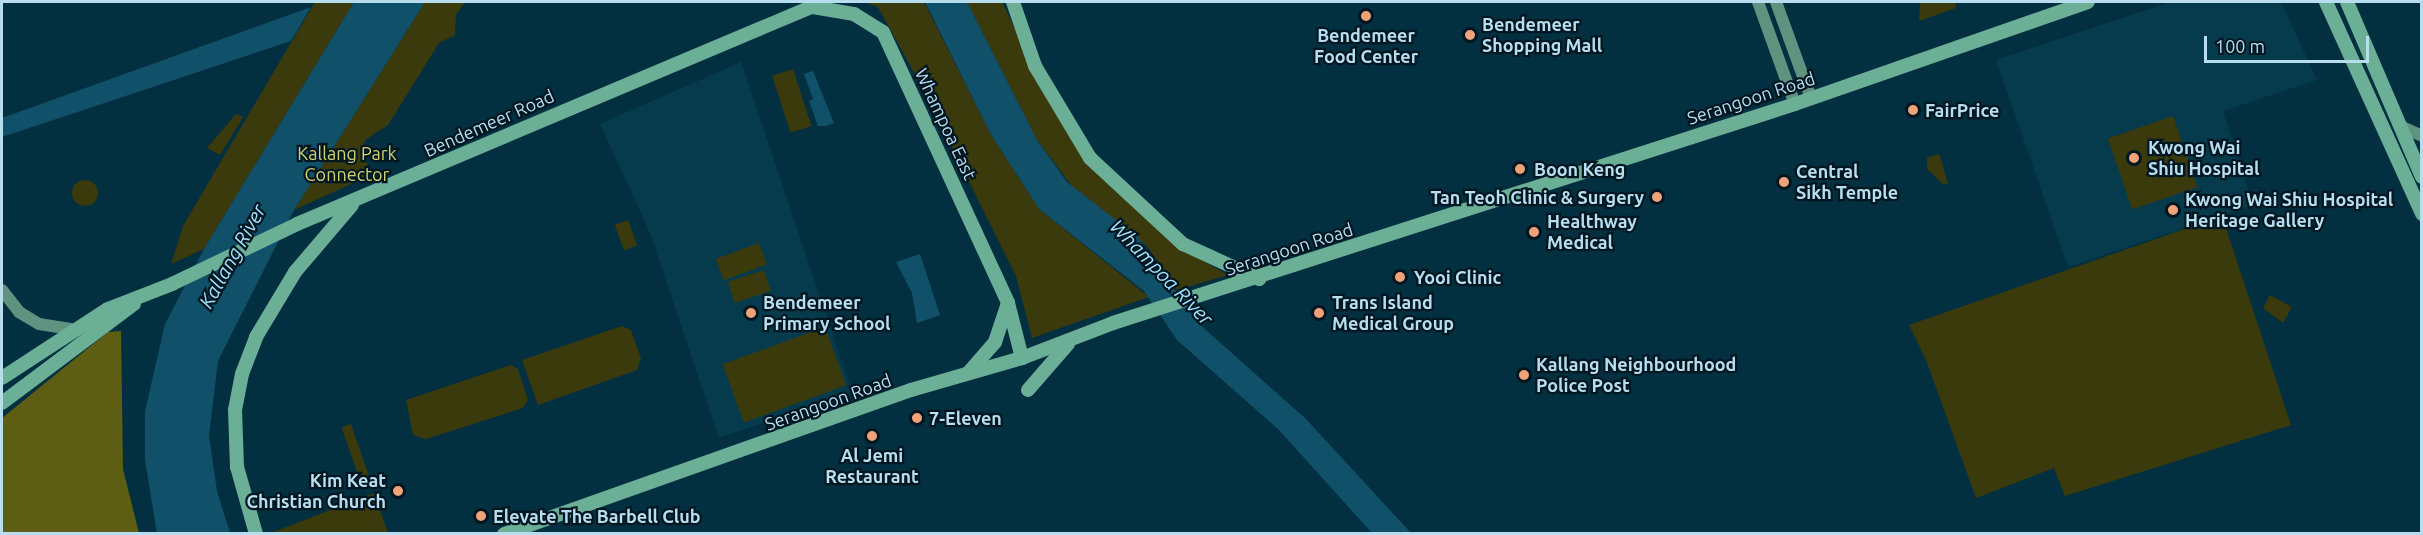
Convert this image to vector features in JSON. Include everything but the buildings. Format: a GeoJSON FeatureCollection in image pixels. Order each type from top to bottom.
{"type":"FeatureCollection","features":[{"type":"Feature","properties":{"kind":"main road"},"geometry":{"type":"LineString","coordinates":[[1013,2],[1035,66],[1090,158],[1183,244],[1259,279]]}},
{"type":"Feature","properties":{"kind":"main road"},"geometry":{"type":"LineString","coordinates":[[1758,2],[1795,104]]}},
{"type":"Feature","properties":{"kind":"main road"},"geometry":{"type":"LineString","coordinates":[[1776,2],[1811,98]]}},
{"type":"Feature","properties":{"kind":"main road","name":"Serangoon Road"},"geometry":{"type":"LineString","coordinates":[[504,534],[968,373],[1022,358],[1147,314],[1795,104],[2088,2]]}},
{"type":"Feature","properties":{"kind":"main road"},"geometry":{"type":"LineString","coordinates":[[2326,2],[2421,214]]}},
{"type":"Feature","properties":{"kind":"main road"},"geometry":{"type":"LineString","coordinates":[[2347,2],[2421,177]]}},
{"type":"Feature","properties":{"kind":"main road","name":"Bendemeer Road"},"geometry":{"type":"LineString","coordinates":[[2,378],[71,329],[140,299],[297,224],[817,4]]}},
{"type":"Feature","properties":{"kind":"main road","name":"Whampoa East"},"geometry":{"type":"LineString","coordinates":[[817,4],[854,14],[883,32],[1008,303],[1022,358]]}},
{"type":"Feature","properties":{"kind":"main road"},"geometry":{"type":"LineString","coordinates":[[2400,126],[2421,136]]}},
{"type":"Feature","properties":{"kind":"main road"},"geometry":{"type":"LineString","coordinates":[[256,534],[236,461],[235,410],[248,354],[304,259],[358,200]]}},
{"type":"Feature","properties":{"kind":"main road"},"geometry":{"type":"LineString","coordinates":[[2,290],[19,312],[33,321],[71,329]]}},
{"type":"Feature","properties":{"kind":"main road","name":"Bendemeer Road"},"geometry":{"type":"LineString","coordinates":[[2,403],[140,299]]}},
{"type":"Feature","properties":{"kind":"main road"},"geometry":{"type":"LineString","coordinates":[[968,373],[994,342],[1008,303]]}},
{"type":"Feature","properties":{"kind":"main road"},"geometry":{"type":"LineString","coordinates":[[1028,390],[1071,340]]}},
{"type":"Feature","properties":{"kind":"shaded area","name":"Kwong Wai Shiu Hospital"},"geometry":{"type":"Polygon","coordinates":[[[2171,2],[2281,2],[2317,80],[2223,111],[2253,205],[2068,267],[1996,60],[2171,2]]]}},
{"type":"Feature","properties":{"kind":"shaded area","name":"Bendemeer Primary School"},"geometry":{"type":"Polygon","coordinates":[[[741,62],[852,392],[719,438],[650,233],[600,124],[741,62]]]}},
{"type":"Feature","properties":{"kind":"shaded area"},"geometry":{"type":"Polygon","coordinates":[[[121,331],[123,469],[139,533],[2,533],[2,418],[108,332],[121,331]]]}},
{"type":"Feature","properties":{"kind":"green space","name":"Kallang Park Connector"},"geometry":{"type":"Polygon","coordinates":[[[315,2],[354,2],[204,249],[171,264],[183,226],[315,2]]]}},
{"type":"Feature","properties":{"kind":"green space","name":"Kallang Park Connector"},"geometry":{"type":"Polygon","coordinates":[[[425,2],[465,2],[456,15],[455,35],[439,43],[388,125],[365,140],[363,152],[371,175],[294,210],[425,2]]]}},
{"type":"Feature","properties":{"kind":"green space"},"geometry":{"type":"Polygon","coordinates":[[[864,2],[924,2],[990,133],[1039,209],[1149,297],[1032,338],[1016,276],[922,87],[878,7],[864,2]]]}},
{"type":"Feature","properties":{"kind":"green space"},"geometry":{"type":"Polygon","coordinates":[[[967,2],[1002,2],[1053,109],[1189,253],[1228,275],[1177,290],[1147,246],[1074,189],[1037,140],[967,2]]]}},
{"type":"Feature","properties":{"kind":"green space"},"geometry":{"type":"Polygon","coordinates":[[[1920,2],[1961,2],[1955,4],[1956,8],[1919,21],[1920,2]]]}},
{"type":"Feature","properties":{"kind":"green space"},"geometry":{"type":"Polygon","coordinates":[[[793,69],[812,126],[791,133],[772,76],[793,69]]]}},
{"type":"Feature","properties":{"kind":"green space"},"geometry":{"type":"Polygon","coordinates":[[[236,114],[243,117],[220,155],[207,148],[236,114]]]}},
{"type":"Feature","properties":{"kind":"green space"},"geometry":{"type":"Polygon","coordinates":[[[2173,116],[2197,187],[2132,209],[2108,138],[2173,116]]]}},
{"type":"Feature","properties":{"kind":"green space"},"geometry":{"type":"Polygon","coordinates":[[[1938,154],[1948,183],[1944,185],[1927,169],[1927,158],[1938,154]]]}},
{"type":"Feature","properties":{"kind":"green space"},"geometry":{"type":"Polygon","coordinates":[[[85,180],[94,184],[98,193],[94,202],[85,206],[76,202],[72,193],[76,184],[85,180]]]}},
{"type":"Feature","properties":{"kind":"green space"},"geometry":{"type":"Polygon","coordinates":[[[2222,216],[2291,425],[2065,496],[2054,468],[1976,498],[1926,360],[1909,325],[2222,216]]]}},
{"type":"Feature","properties":{"kind":"green space"},"geometry":{"type":"Polygon","coordinates":[[[628,220],[637,245],[624,250],[615,225],[628,220]]]}},
{"type":"Feature","properties":{"kind":"green space"},"geometry":{"type":"Polygon","coordinates":[[[759,243],[767,265],[724,280],[716,259],[759,243]]]}},
{"type":"Feature","properties":{"kind":"green space"},"geometry":{"type":"Polygon","coordinates":[[[764,270],[771,291],[735,303],[728,282],[764,270]]]}},
{"type":"Feature","properties":{"kind":"green space"},"geometry":{"type":"Polygon","coordinates":[[[2270,295],[2292,307],[2283,323],[2263,308],[2270,295]]]}},
{"type":"Feature","properties":{"kind":"green space"},"geometry":{"type":"Polygon","coordinates":[[[622,326],[631,330],[641,359],[637,370],[538,405],[522,360],[622,326]]]}},
{"type":"Feature","properties":{"kind":"green space"},"geometry":{"type":"Polygon","coordinates":[[[825,327],[846,385],[744,423],[723,364],[825,327]]]}},
{"type":"Feature","properties":{"kind":"green space"},"geometry":{"type":"Polygon","coordinates":[[[511,365],[518,369],[528,400],[523,408],[426,439],[413,435],[406,400],[511,365]]]}},
{"type":"Feature","properties":{"kind":"green space"},"geometry":{"type":"Polygon","coordinates":[[[351,424],[370,480],[361,483],[342,427],[351,424]]]}},
{"type":"Feature","properties":{"kind":"green space"},"geometry":{"type":"Polygon","coordinates":[[[374,493],[388,533],[271,533],[374,493]]]}},
{"type":"Feature","properties":{"kind":"water","name":"Kallang River"},"geometry":{"type":"Polygon","coordinates":[[[354,2],[425,2],[294,210],[218,361],[209,436],[217,491],[230,533],[157,534],[145,460],[145,411],[165,324],[204,249],[354,2]]]}},
{"type":"Feature","properties":{"kind":"water","name":"Whampoa River"},"geometry":{"type":"Polygon","coordinates":[[[925,2],[967,2],[1037,140],[1067,182],[1138,237],[1197,322],[1306,419],[1411,533],[1372,533],[1278,429],[1177,340],[1144,291],[1039,209],[990,133],[925,2]]]}},
{"type":"Feature","properties":{"kind":"water"},"geometry":{"type":"Polygon","coordinates":[[[311,7],[291,41],[2,137],[2,118],[311,7]]]}},
{"type":"Feature","properties":{"kind":"water"},"geometry":{"type":"Polygon","coordinates":[[[813,71],[834,123],[826,126],[818,126],[809,101],[813,99],[804,74],[813,71]]]}},
{"type":"Feature","properties":{"kind":"water"},"geometry":{"type":"Polygon","coordinates":[[[920,254],[940,315],[917,323],[912,293],[896,262],[920,254]]]}},
{"type":"Feature","properties":{"kind":"place","name":"Bendemeer Food Center"},"geometry":{"type":"Point","coordinates":[1366,16]}},
{"type":"Feature","properties":{"kind":"place","name":"Bendemeer Shopping Mall"},"geometry":{"type":"Point","coordinates":[1470,35]}},
{"type":"Feature","properties":{"kind":"place","name":"FairPrice"},"geometry":{"type":"Point","coordinates":[1913,110]}},
{"type":"Feature","properties":{"kind":"place","name":"Kwong Wai Shiu Hospital"},"geometry":{"type":"Point","coordinates":[2134,158]}},
{"type":"Feature","properties":{"kind":"place","name":"Boon Keng"},"geometry":{"type":"Point","coordinates":[1520,169]}},
{"type":"Feature","properties":{"kind":"place","name":"Central Sikh Temple"},"geometry":{"type":"Point","coordinates":[1784,182]}},
{"type":"Feature","properties":{"kind":"place","name":"Tan Teoh Clinic & Surgery"},"geometry":{"type":"Point","coordinates":[1657,197]}},
{"type":"Feature","properties":{"kind":"place","name":"Kwong Wai Shiu Hospital Heritage Gallery"},"geometry":{"type":"Point","coordinates":[2173,210]}},
{"type":"Feature","properties":{"kind":"place","name":"Healthway Medical"},"geometry":{"type":"Point","coordinates":[1534,232]}},
{"type":"Feature","properties":{"kind":"place","name":"Yooi Clinic"},"geometry":{"type":"Point","coordinates":[1400,277]}},
{"type":"Feature","properties":{"kind":"place","name":"Bendemeer Primary School"},"geometry":{"type":"Point","coordinates":[751,313]}},
{"type":"Feature","properties":{"kind":"place","name":"Trans Island Medical Group"},"geometry":{"type":"Point","coordinates":[1319,313]}},
{"type":"Feature","properties":{"kind":"place","name":"Kallang Neighbourhood Police Post"},"geometry":{"type":"Point","coordinates":[1524,375]}},
{"type":"Feature","properties":{"kind":"place","name":"7-Eleven"},"geometry":{"type":"Point","coordinates":[917,418]}},
{"type":"Feature","properties":{"kind":"place","name":"Al Jemi Restaurant"},"geometry":{"type":"Point","coordinates":[872,436]}},
{"type":"Feature","properties":{"kind":"place","name":"Kim Keat Christian Church"},"geometry":{"type":"Point","coordinates":[398,491]}},
{"type":"Feature","properties":{"kind":"place","name":"Elevate The Barbell Club"},"geometry":{"type":"Point","coordinates":[481,516]}}]}
